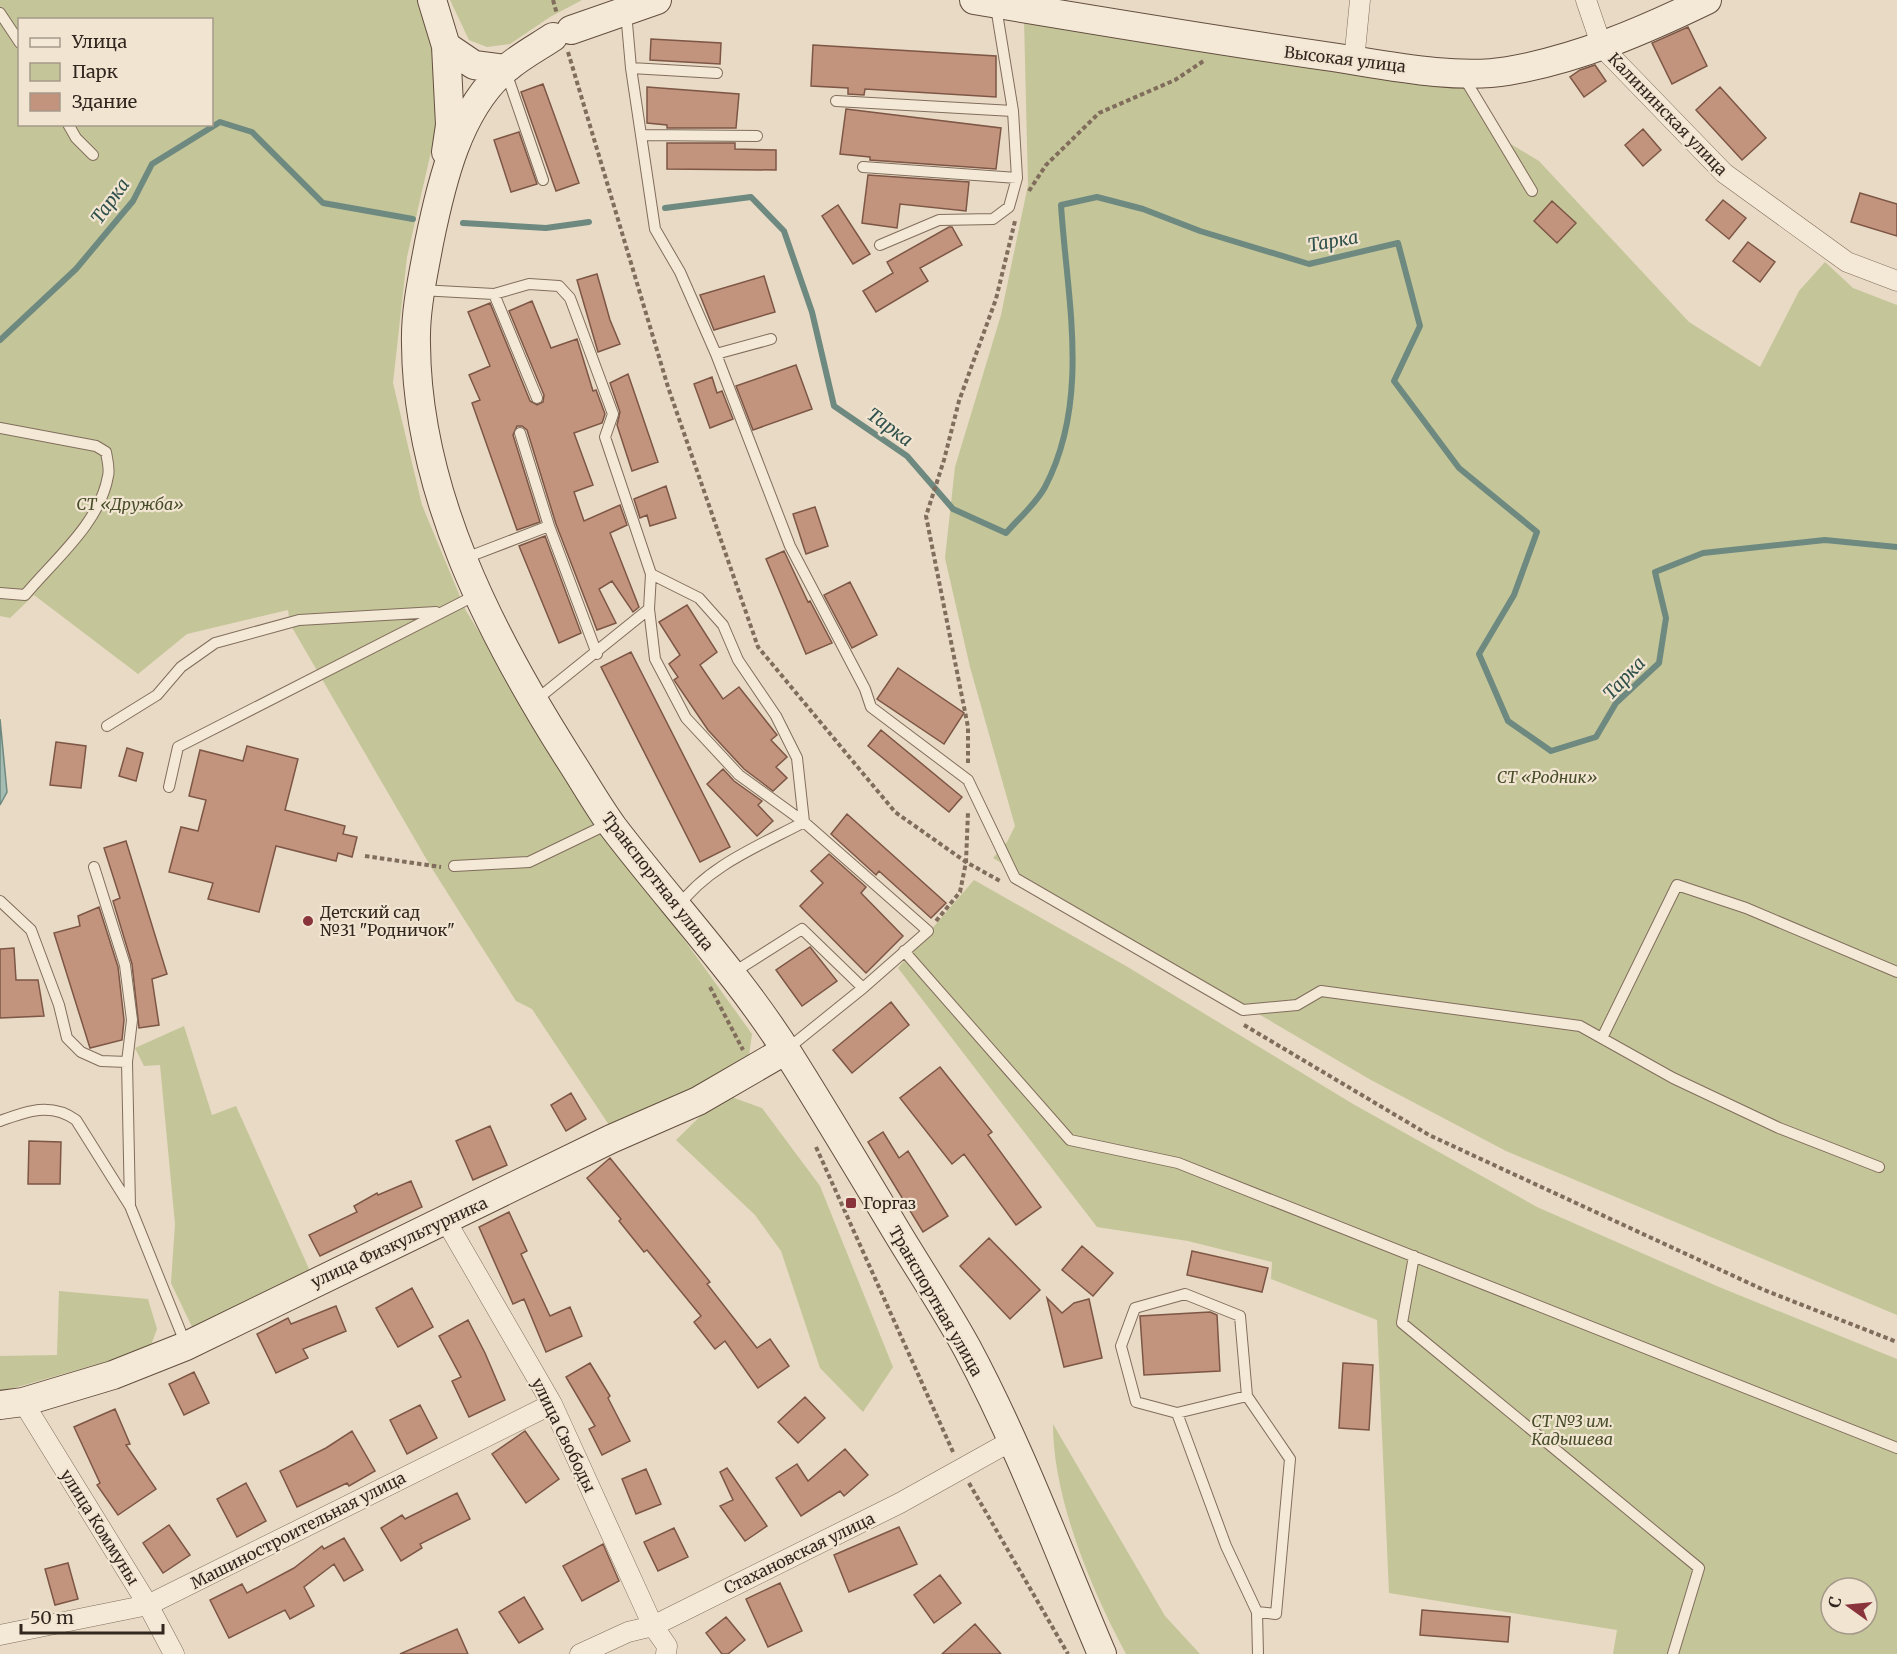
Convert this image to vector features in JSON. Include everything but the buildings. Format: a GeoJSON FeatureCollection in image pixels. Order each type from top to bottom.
{"type":"FeatureCollection","features":[{"type":"Feature","properties":{"kind":"street"},"geometry":{"type":"LineString","coordinates":[[432,0],[446,46],[450,125],[441,185]]}},
{"type":"Feature","properties":{"kind":"street"},"geometry":{"type":"LineString","coordinates":[[446,46],[474,65],[505,69],[563,35],[657,0]]}},
{"type":"Feature","properties":{"kind":"street"},"geometry":{"type":"LineString","coordinates":[[1354,60],[1360,0]]}},
{"type":"Feature","properties":{"kind":"street","name":"Калининская улица"},"geometry":{"type":"LineString","coordinates":[[1586,0],[1602,47],[1724,173],[1847,262],[1897,281]]}},
{"type":"Feature","properties":{"kind":"street","name":"Высокая улица"},"geometry":{"type":"LineString","coordinates":[[985,2],[1230,43],[1461,72],[1506,71],[1602,47],[1707,0]]}},
{"type":"Feature","properties":{"kind":"street","name":"Транспортная улица"},"geometry":{"type":"LineString","coordinates":[[505,69],[481,96],[452,153],[441,185],[420,290],[415,341],[424,430],[441,495],[463,559],[503,647],[533,702],[610,823],[731,974],[786,1050],[966,1347],[1012,1440],[1052,1529],[1102,1654]]}},
{"type":"Feature","properties":{"kind":"street","name":"улица Физкультурника"},"geometry":{"type":"LineString","coordinates":[[12,1404],[113,1375],[186,1346],[611,1139],[698,1101],[786,1050]]}},
{"type":"Feature","properties":{"kind":"street","name":"улица Свободы"},"geometry":{"type":"LineString","coordinates":[[446,1221],[552,1404],[653,1626],[667,1646],[666,1654]]}},
{"type":"Feature","properties":{"kind":"street","name":"улица Коммуны"},"geometry":{"type":"LineString","coordinates":[[12,1404],[148,1605],[174,1654]]}},
{"type":"Feature","properties":{"kind":"street","name":"Машиностроительная улица"},"geometry":{"type":"LineString","coordinates":[[0,1635],[148,1605],[552,1404]]}},
{"type":"Feature","properties":{"kind":"street","name":"Стахановская улица"},"geometry":{"type":"LineString","coordinates":[[580,1654],[628,1632],[653,1626],[900,1503],[1012,1440]]}},
{"type":"Feature","properties":{"kind":"lane"},"geometry":{"type":"LineString","coordinates":[[880,245],[939,220],[993,219],[1009,207],[1017,178],[1013,111],[985,2]]}},
{"type":"Feature","properties":{"kind":"lane"},"geometry":{"type":"LineString","coordinates":[[626,11],[631,68],[655,229],[680,272],[716,354],[790,546],[865,689],[870,707],[968,780],[1015,878],[1243,1010],[1297,1005],[1321,991],[1580,1026],[1672,1078],[1779,1128],[1880,1167]]}},
{"type":"Feature","properties":{"kind":"lane"},"geometry":{"type":"LineString","coordinates":[[0,13],[18,40]]}},
{"type":"Feature","properties":{"kind":"lane"},"geometry":{"type":"LineString","coordinates":[[631,68],[717,73]]}},
{"type":"Feature","properties":{"kind":"lane"},"geometry":{"type":"LineString","coordinates":[[505,69],[543,180]]}},
{"type":"Feature","properties":{"kind":"lane"},"geometry":{"type":"LineString","coordinates":[[1461,72],[1532,191]]}},
{"type":"Feature","properties":{"kind":"lane"},"geometry":{"type":"LineString","coordinates":[[836,101],[1013,111]]}},
{"type":"Feature","properties":{"kind":"lane"},"geometry":{"type":"LineString","coordinates":[[69,126],[76,138],[93,154]]}},
{"type":"Feature","properties":{"kind":"lane"},"geometry":{"type":"LineString","coordinates":[[642,135],[757,136]]}},
{"type":"Feature","properties":{"kind":"lane"},"geometry":{"type":"LineString","coordinates":[[863,167],[1017,178]]}},
{"type":"Feature","properties":{"kind":"lane"},"geometry":{"type":"LineString","coordinates":[[420,290],[494,294],[529,284],[559,286],[570,298],[613,414],[605,437],[651,574],[650,609],[656,659],[686,718],[739,775],[804,822],[928,931],[863,988],[786,1050]]}},
{"type":"Feature","properties":{"kind":"lane"},"geometry":{"type":"LineString","coordinates":[[494,294],[537,398]]}},
{"type":"Feature","properties":{"kind":"lane"},"geometry":{"type":"LineString","coordinates":[[716,354],[771,339]]}},
{"type":"Feature","properties":{"kind":"lane"},"geometry":{"type":"LineString","coordinates":[[0,428],[96,446],[106,452],[109,474],[100,499],[85,526],[25,595],[0,593]]}},
{"type":"Feature","properties":{"kind":"lane"},"geometry":{"type":"LineString","coordinates":[[520,433],[549,526],[597,654]]}},
{"type":"Feature","properties":{"kind":"lane"},"geometry":{"type":"LineString","coordinates":[[463,559],[549,526]]}},
{"type":"Feature","properties":{"kind":"lane"},"geometry":{"type":"LineString","coordinates":[[651,574],[699,598],[723,625],[738,660],[776,716],[797,758],[804,822]]}},
{"type":"Feature","properties":{"kind":"lane"},"geometry":{"type":"LineString","coordinates":[[169,787],[178,747],[479,593]]}},
{"type":"Feature","properties":{"kind":"lane"},"geometry":{"type":"LineString","coordinates":[[533,702],[597,654],[650,609]]}},
{"type":"Feature","properties":{"kind":"lane"},"geometry":{"type":"LineString","coordinates":[[107,726],[157,695],[181,667],[215,643],[299,620],[442,612]]}},
{"type":"Feature","properties":{"kind":"lane"},"geometry":{"type":"LineString","coordinates":[[677,907],[690,890],[717,871],[804,822]]}},
{"type":"Feature","properties":{"kind":"lane"},"geometry":{"type":"LineString","coordinates":[[454,866],[529,862],[610,823]]}},
{"type":"Feature","properties":{"kind":"lane"},"geometry":{"type":"LineString","coordinates":[[94,867],[124,964],[132,1020],[127,1062],[130,1206]]}},
{"type":"Feature","properties":{"kind":"lane"},"geometry":{"type":"LineString","coordinates":[[1602,1038],[1677,885],[1746,908],[1897,972]]}},
{"type":"Feature","properties":{"kind":"lane"},"geometry":{"type":"LineString","coordinates":[[0,901],[31,930],[59,1005],[67,1038],[81,1052],[101,1060],[127,1062]]}},
{"type":"Feature","properties":{"kind":"lane"},"geometry":{"type":"LineString","coordinates":[[731,974],[802,929],[863,988]]}},
{"type":"Feature","properties":{"kind":"lane"},"geometry":{"type":"LineString","coordinates":[[904,951],[1070,1140],[1178,1163],[1897,1448]]}},
{"type":"Feature","properties":{"kind":"lane"},"geometry":{"type":"LineString","coordinates":[[0,1121],[31,1110],[64,1111],[76,1120],[130,1206],[186,1346]]}},
{"type":"Feature","properties":{"kind":"lane"},"geometry":{"type":"LineString","coordinates":[[1414,1256],[1402,1323],[1699,1568],[1673,1654]]}},
{"type":"Feature","properties":{"kind":"lane"},"geometry":{"type":"LineString","coordinates":[[1247,1396],[1177,1413],[1136,1402],[1120,1346],[1135,1308],[1185,1294],[1240,1316],[1247,1396],[1290,1459],[1276,1614],[1257,1612]]}},
{"type":"Feature","properties":{"kind":"lane"},"geometry":{"type":"LineString","coordinates":[[1177,1413],[1226,1546],[1257,1612],[1258,1654]]}},
{"type":"Feature","properties":{"kind":"path"},"geometry":{"type":"LineString","coordinates":[[553,0],[668,387],[758,647],[896,812],[966,862],[1003,883]]}},
{"type":"Feature","properties":{"kind":"path"},"geometry":{"type":"LineString","coordinates":[[1023,200],[1046,165],[1098,113],[1175,80],[1230,43]]}},
{"type":"Feature","properties":{"kind":"path"},"geometry":{"type":"LineString","coordinates":[[928,931],[960,892],[966,862],[968,727],[926,516],[944,460],[959,401],[996,299],[1017,209],[1017,178]]}},
{"type":"Feature","properties":{"kind":"path"},"geometry":{"type":"LineString","coordinates":[[365,856],[431,867],[454,866]]}},
{"type":"Feature","properties":{"kind":"path"},"geometry":{"type":"LineString","coordinates":[[1235,1019],[1430,1135],[1764,1290],[1897,1342]]}},
{"type":"Feature","properties":{"kind":"path"},"geometry":{"type":"LineString","coordinates":[[814,1142],[961,1470],[1068,1654]]}},
{"type":"Feature","properties":{"kind":"green space","name":"СТ «Дружба»"},"geometry":{"type":"Polygon","coordinates":[[[0,0],[422,0],[435,53],[438,121],[407,257],[393,383],[422,505],[466,611],[591,810],[752,1034],[748,1062],[714,1080],[609,1125],[532,1009],[516,1001],[431,867],[290,624],[288,610],[187,634],[138,674],[34,595],[10,618],[0,616],[0,0]]]}},
{"type":"Feature","properties":{"kind":"green space"},"geometry":{"type":"Polygon","coordinates":[[[450,0],[582,0],[550,17],[510,44],[487,47],[469,40],[450,0]]]}},
{"type":"Feature","properties":{"kind":"green space","name":"СТ «Родник»"},"geometry":{"type":"Polygon","coordinates":[[[1024,19],[1468,87],[1499,137],[1539,161],[1689,322],[1760,367],[1799,291],[1825,262],[1853,288],[1897,305],[1897,1315],[1506,1151],[1371,1080],[993,858],[1007,842],[1015,826],[970,667],[945,558],[955,467],[1001,315],[1028,185],[1024,19]]]}},
{"type":"Feature","properties":{"kind":"green space","name":"СТ №3 им. Кадышева"},"geometry":{"type":"Polygon","coordinates":[[[974,880],[1126,966],[1353,1104],[1537,1207],[1719,1287],[1897,1359],[1897,1654],[1613,1654],[1617,1630],[1389,1593],[1377,1320],[1271,1279],[1272,1262],[1188,1241],[1097,1227],[898,968],[974,880]]]}},
{"type":"Feature","properties":{"kind":"green space"},"geometry":{"type":"Polygon","coordinates":[[[184,1026],[212,1115],[236,1106],[310,1271],[193,1329],[171,1283],[175,1224],[160,1065],[144,1066],[135,1048],[184,1026]]]}},
{"type":"Feature","properties":{"kind":"green space"},"geometry":{"type":"Polygon","coordinates":[[[723,1094],[762,1108],[820,1186],[893,1367],[863,1412],[820,1368],[781,1251],[755,1215],[676,1140],[723,1094]]]}},
{"type":"Feature","properties":{"kind":"green space"},"geometry":{"type":"Polygon","coordinates":[[[59,1291],[148,1299],[157,1329],[151,1345],[119,1358],[0,1392],[0,1356],[57,1355],[59,1291]]]}},
{"type":"Feature","properties":{"kind":"green space"},"geometry":{"type":"Polygon","coordinates":[[[1053,1424],[1165,1616],[1200,1654],[1126,1654],[1100,1601],[1076,1542],[1059,1482],[1053,1424]]]}},
{"type":"Feature","properties":{"kind":"shaded area"},"geometry":{"type":"Polygon","coordinates":[[[0,719],[7,792],[0,805],[0,719]]]}},
{"type":"Feature","properties":{"kind":"waterway","name":"Тарка"},"geometry":{"type":"LineString","coordinates":[[0,340],[76,269],[133,201],[152,164],[220,122],[252,132],[323,203],[413,219]]}},
{"type":"Feature","properties":{"kind":"waterway","name":"Тарка"},"geometry":{"type":"LineString","coordinates":[[665,208],[751,197],[784,231],[812,312],[834,406],[907,456],[953,509],[1006,533],[1045,487],[1059,453],[1068,419],[1072,384],[1071,312],[1061,205],[1097,197],[1143,209],[1200,231],[1309,264],[1398,243],[1420,326],[1394,381],[1459,468],[1537,532],[1514,595],[1479,654],[1508,721],[1551,751],[1596,737],[1616,703],[1659,663],[1666,618],[1655,572],[1703,553],[1825,540],[1897,547]]}},
{"type":"Feature","properties":{"kind":"waterway","name":"Тарка"},"geometry":{"type":"LineString","coordinates":[[463,223],[546,228],[589,222]]}},
{"type":"Feature","properties":{"kind":"place","name":"Детский сад №31 \"Родничок\""},"geometry":{"type":"Point","coordinates":[308,921]}},
{"type":"Feature","properties":{"kind":"place","name":"Горгаз"},"geometry":{"type":"Point","coordinates":[851,1203]}}]}
